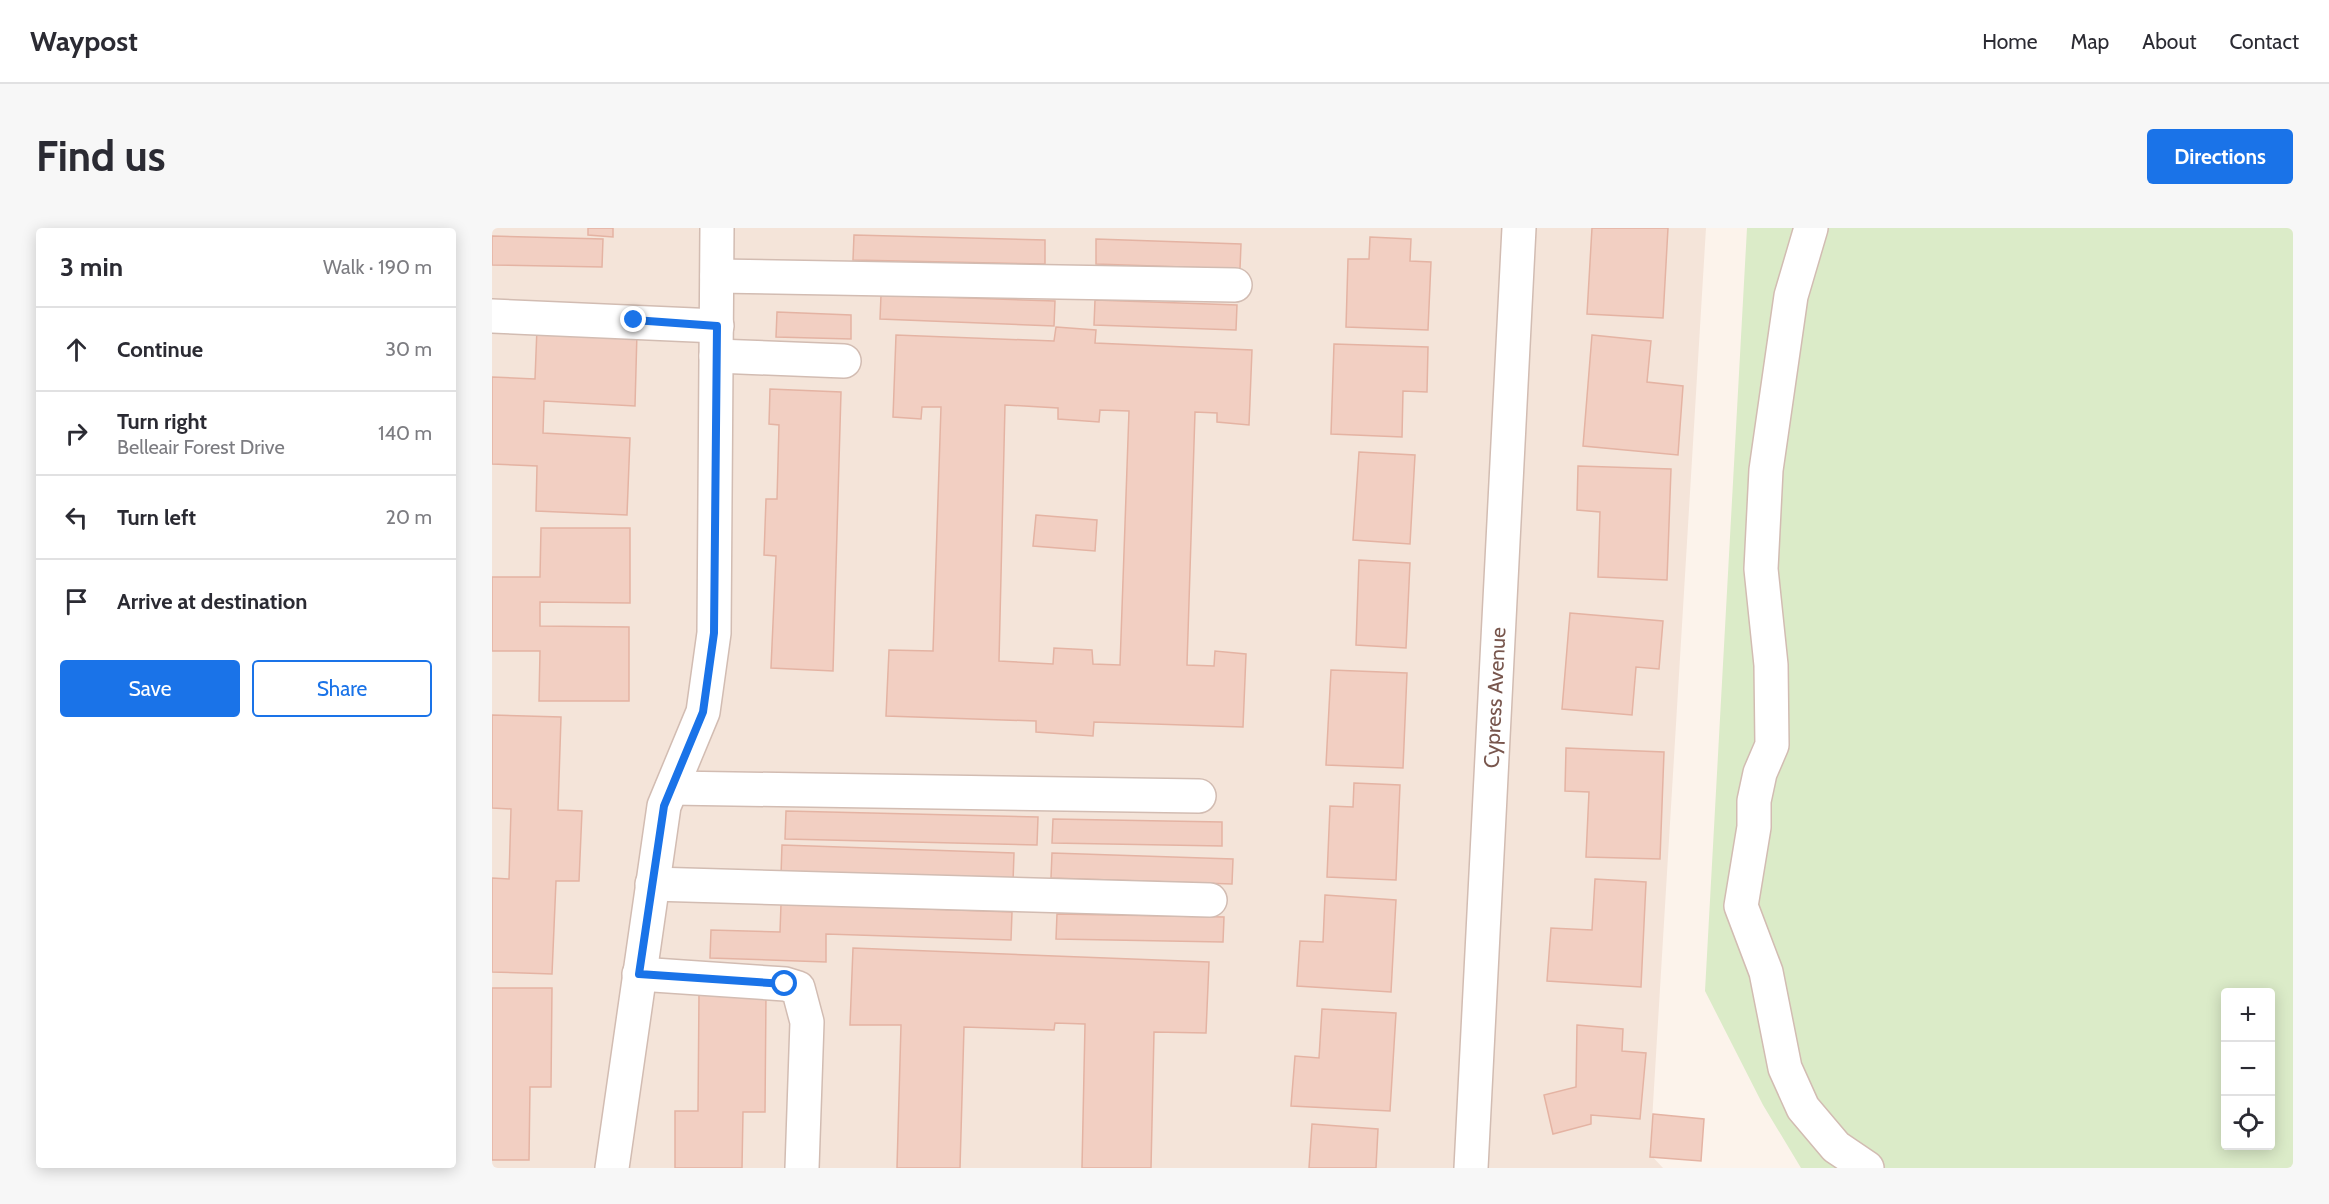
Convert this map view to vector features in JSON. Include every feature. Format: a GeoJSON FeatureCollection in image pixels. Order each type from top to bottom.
{"type":"FeatureCollection","features":[{"type":"Feature","properties":{"kind":"street"},"geometry":{"type":"LineString","coordinates":[[612,1168],[664,806],[703,712],[714,633],[717,228]]}},
{"type":"Feature","properties":{"kind":"street","name":"Cypress Avenue"},"geometry":{"type":"LineString","coordinates":[[1471,1168],[1519,228]]}},
{"type":"Feature","properties":{"kind":"street"},"geometry":{"type":"LineString","coordinates":[[1811,228],[1791,296],[1767,470],[1761,569],[1771,665],[1772,745],[1760,773],[1754,801],[1754,827],[1741,906],[1767,972],[1785,1068],[1803,1108],[1836,1147],[1867,1168]]}},
{"type":"Feature","properties":{"kind":"street"},"geometry":{"type":"LineString","coordinates":[[717,276],[1235,285]]}},
{"type":"Feature","properties":{"kind":"street"},"geometry":{"type":"LineString","coordinates":[[492,316],[634,320],[716,341],[844,361]]}},
{"type":"Feature","properties":{"kind":"street"},"geometry":{"type":"LineString","coordinates":[[672,788],[1199,796]]}},
{"type":"Feature","properties":{"kind":"street"},"geometry":{"type":"LineString","coordinates":[[652,884],[1210,900]]}},
{"type":"Feature","properties":{"kind":"street"},"geometry":{"type":"LineString","coordinates":[[639,974],[785,984],[798,988],[807,1022],[802,1168]]}},
{"type":"Feature","properties":{"kind":"shaded area"},"geometry":{"type":"Polygon","coordinates":[[[492,228],[701,228],[698,631],[688,707],[648,803],[596,1168],[492,1168],[492,228]]]}},
{"type":"Feature","properties":{"kind":"shaded area"},"geometry":{"type":"Polygon","coordinates":[[[733,228],[1503,228],[1455,1168],[629,1168],[680,812],[718,720],[731,633],[733,228]]]}},
{"type":"Feature","properties":{"kind":"shaded area"},"geometry":{"type":"Polygon","coordinates":[[[1535,228],[1706,228],[1650,1154],[1663,1168],[1487,1168],[1535,228]]]}},
{"type":"Feature","properties":{"kind":"green space"},"geometry":{"type":"Polygon","coordinates":[[[1747,228],[2293,228],[2293,1168],[1801,1168],[1763,1105],[1705,991],[1747,228]]]}},
{"type":"Feature","properties":{"kind":"building"},"geometry":{"type":"Polygon","coordinates":[[[588,228],[613,228],[613,237],[588,235],[588,228]]]}},
{"type":"Feature","properties":{"kind":"building"},"geometry":{"type":"Polygon","coordinates":[[[1592,228],[1668,228],[1663,318],[1587,314],[1592,228]]]}},
{"type":"Feature","properties":{"kind":"building"},"geometry":{"type":"Polygon","coordinates":[[[854,235],[1045,240],[1045,264],[853,260],[854,235]]]}},
{"type":"Feature","properties":{"kind":"building"},"geometry":{"type":"Polygon","coordinates":[[[492,236],[603,239],[602,267],[492,265],[492,236]]]}},
{"type":"Feature","properties":{"kind":"building"},"geometry":{"type":"Polygon","coordinates":[[[1370,237],[1411,239],[1410,261],[1431,262],[1428,330],[1346,327],[1348,259],[1369,259],[1370,237]]]}},
{"type":"Feature","properties":{"kind":"building"},"geometry":{"type":"Polygon","coordinates":[[[1096,239],[1241,244],[1240,269],[1096,264],[1096,239]]]}},
{"type":"Feature","properties":{"kind":"building"},"geometry":{"type":"Polygon","coordinates":[[[881,295],[1055,301],[1054,326],[880,319],[881,295]]]}},
{"type":"Feature","properties":{"kind":"building"},"geometry":{"type":"Polygon","coordinates":[[[1095,300],[1237,305],[1236,330],[1094,325],[1095,300]]]}},
{"type":"Feature","properties":{"kind":"building"},"geometry":{"type":"Polygon","coordinates":[[[777,312],[851,315],[851,339],[776,337],[777,312]]]}},
{"type":"Feature","properties":{"kind":"building"},"geometry":{"type":"Polygon","coordinates":[[[1056,327],[1096,330],[1095,343],[1252,350],[1249,425],[1217,422],[1217,413],[1195,412],[1187,665],[1214,666],[1215,651],[1246,654],[1243,727],[1094,722],[1093,736],[1036,732],[1036,721],[886,716],[889,650],[933,651],[941,407],[922,407],[921,419],[893,417],[896,335],[1054,341],[1056,327]],[[1005,405],[999,661],[1053,664],[1054,648],[1092,650],[1093,664],[1120,665],[1129,411],[1100,410],[1099,422],[1058,419],[1058,408],[1005,405]]]}},
{"type":"Feature","properties":{"kind":"building"},"geometry":{"type":"Polygon","coordinates":[[[537,328],[637,332],[635,406],[544,401],[543,433],[630,438],[627,515],[536,511],[537,466],[492,464],[492,377],[535,379],[537,328]]]}},
{"type":"Feature","properties":{"kind":"building"},"geometry":{"type":"Polygon","coordinates":[[[1592,335],[1651,341],[1647,382],[1683,386],[1678,455],[1583,446],[1592,335]]]}},
{"type":"Feature","properties":{"kind":"building"},"geometry":{"type":"Polygon","coordinates":[[[1334,344],[1428,347],[1427,392],[1403,391],[1402,437],[1331,434],[1334,344]]]}},
{"type":"Feature","properties":{"kind":"building"},"geometry":{"type":"Polygon","coordinates":[[[770,389],[841,392],[833,671],[771,668],[776,556],[764,555],[766,499],[777,499],[779,425],[769,424],[770,389]]]}},
{"type":"Feature","properties":{"kind":"building"},"geometry":{"type":"Polygon","coordinates":[[[1359,452],[1415,455],[1410,544],[1353,540],[1359,452]]]}},
{"type":"Feature","properties":{"kind":"building"},"geometry":{"type":"Polygon","coordinates":[[[1578,466],[1671,469],[1667,580],[1598,577],[1600,512],[1577,510],[1578,466]]]}},
{"type":"Feature","properties":{"kind":"building"},"geometry":{"type":"Polygon","coordinates":[[[1036,515],[1097,520],[1095,551],[1033,546],[1036,515]]]}},
{"type":"Feature","properties":{"kind":"building"},"geometry":{"type":"Polygon","coordinates":[[[541,528],[630,528],[630,603],[540,602],[540,626],[629,627],[629,701],[539,701],[540,651],[492,651],[492,577],[540,577],[541,528]]]}},
{"type":"Feature","properties":{"kind":"building"},"geometry":{"type":"Polygon","coordinates":[[[1359,560],[1410,563],[1406,648],[1356,645],[1359,560]]]}},
{"type":"Feature","properties":{"kind":"building"},"geometry":{"type":"Polygon","coordinates":[[[1570,613],[1663,621],[1659,669],[1636,667],[1632,715],[1562,709],[1570,613]]]}},
{"type":"Feature","properties":{"kind":"building"},"geometry":{"type":"Polygon","coordinates":[[[1331,670],[1407,673],[1403,768],[1326,765],[1331,670]]]}},
{"type":"Feature","properties":{"kind":"building"},"geometry":{"type":"Polygon","coordinates":[[[492,715],[561,717],[558,810],[582,811],[579,881],[556,881],[552,974],[492,972],[492,878],[509,879],[511,809],[492,808],[492,715]]]}},
{"type":"Feature","properties":{"kind":"building"},"geometry":{"type":"Polygon","coordinates":[[[1566,748],[1664,752],[1660,859],[1586,857],[1589,792],[1565,791],[1566,748]]]}},
{"type":"Feature","properties":{"kind":"building"},"geometry":{"type":"Polygon","coordinates":[[[1354,783],[1400,785],[1396,880],[1327,877],[1330,806],[1353,807],[1354,783]]]}},
{"type":"Feature","properties":{"kind":"building"},"geometry":{"type":"Polygon","coordinates":[[[786,811],[1038,817],[1037,845],[785,839],[786,811]]]}},
{"type":"Feature","properties":{"kind":"building"},"geometry":{"type":"Polygon","coordinates":[[[1053,819],[1222,822],[1222,846],[1052,843],[1053,819]]]}},
{"type":"Feature","properties":{"kind":"building"},"geometry":{"type":"Polygon","coordinates":[[[782,845],[1014,853],[1013,882],[781,875],[782,845]]]}},
{"type":"Feature","properties":{"kind":"building"},"geometry":{"type":"Polygon","coordinates":[[[1052,853],[1233,859],[1232,884],[1051,878],[1052,853]]]}},
{"type":"Feature","properties":{"kind":"building"},"geometry":{"type":"Polygon","coordinates":[[[1595,879],[1646,882],[1641,987],[1547,981],[1551,928],[1592,930],[1595,879]]]}},
{"type":"Feature","properties":{"kind":"building"},"geometry":{"type":"Polygon","coordinates":[[[1325,895],[1396,900],[1391,992],[1297,986],[1300,941],[1323,942],[1325,895]]]}},
{"type":"Feature","properties":{"kind":"building"},"geometry":{"type":"Polygon","coordinates":[[[781,904],[1012,912],[1011,940],[826,934],[826,962],[710,958],[711,930],[780,932],[781,904]]]}},
{"type":"Feature","properties":{"kind":"building"},"geometry":{"type":"Polygon","coordinates":[[[1057,914],[1224,917],[1223,942],[1056,939],[1057,914]]]}},
{"type":"Feature","properties":{"kind":"building"},"geometry":{"type":"Polygon","coordinates":[[[853,948],[1209,962],[1206,1033],[1154,1032],[1151,1168],[1082,1168],[1085,1024],[1055,1023],[1054,1030],[964,1027],[960,1168],[897,1168],[901,1025],[850,1025],[853,948]]]}},
{"type":"Feature","properties":{"kind":"building"},"geometry":{"type":"Polygon","coordinates":[[[492,988],[552,988],[551,1087],[530,1087],[529,1160],[492,1160],[492,988]]]}},
{"type":"Feature","properties":{"kind":"building"},"geometry":{"type":"Polygon","coordinates":[[[699,994],[766,994],[765,1112],[743,1112],[742,1168],[675,1168],[675,1111],[698,1111],[699,994]]]}},
{"type":"Feature","properties":{"kind":"building"},"geometry":{"type":"Polygon","coordinates":[[[1322,1009],[1396,1013],[1390,1111],[1291,1106],[1295,1056],[1319,1058],[1322,1009]]]}},
{"type":"Feature","properties":{"kind":"building"},"geometry":{"type":"Polygon","coordinates":[[[1577,1025],[1623,1029],[1622,1051],[1646,1053],[1640,1119],[1591,1115],[1591,1124],[1553,1134],[1544,1095],[1576,1087],[1577,1025]]]}},
{"type":"Feature","properties":{"kind":"building"},"geometry":{"type":"Polygon","coordinates":[[[1653,1114],[1704,1119],[1701,1161],[1650,1157],[1653,1114]]]}},
{"type":"Feature","properties":{"kind":"building"},"geometry":{"type":"Polygon","coordinates":[[[1312,1124],[1378,1129],[1376,1168],[1309,1168],[1312,1124]]]}},
{"type":"Feature","properties":{"kind":"route"},"geometry":{"type":"LineString","coordinates":[[634,320],[717,326],[714,633],[703,712],[664,806],[639,974],[785,984]]}}]}
